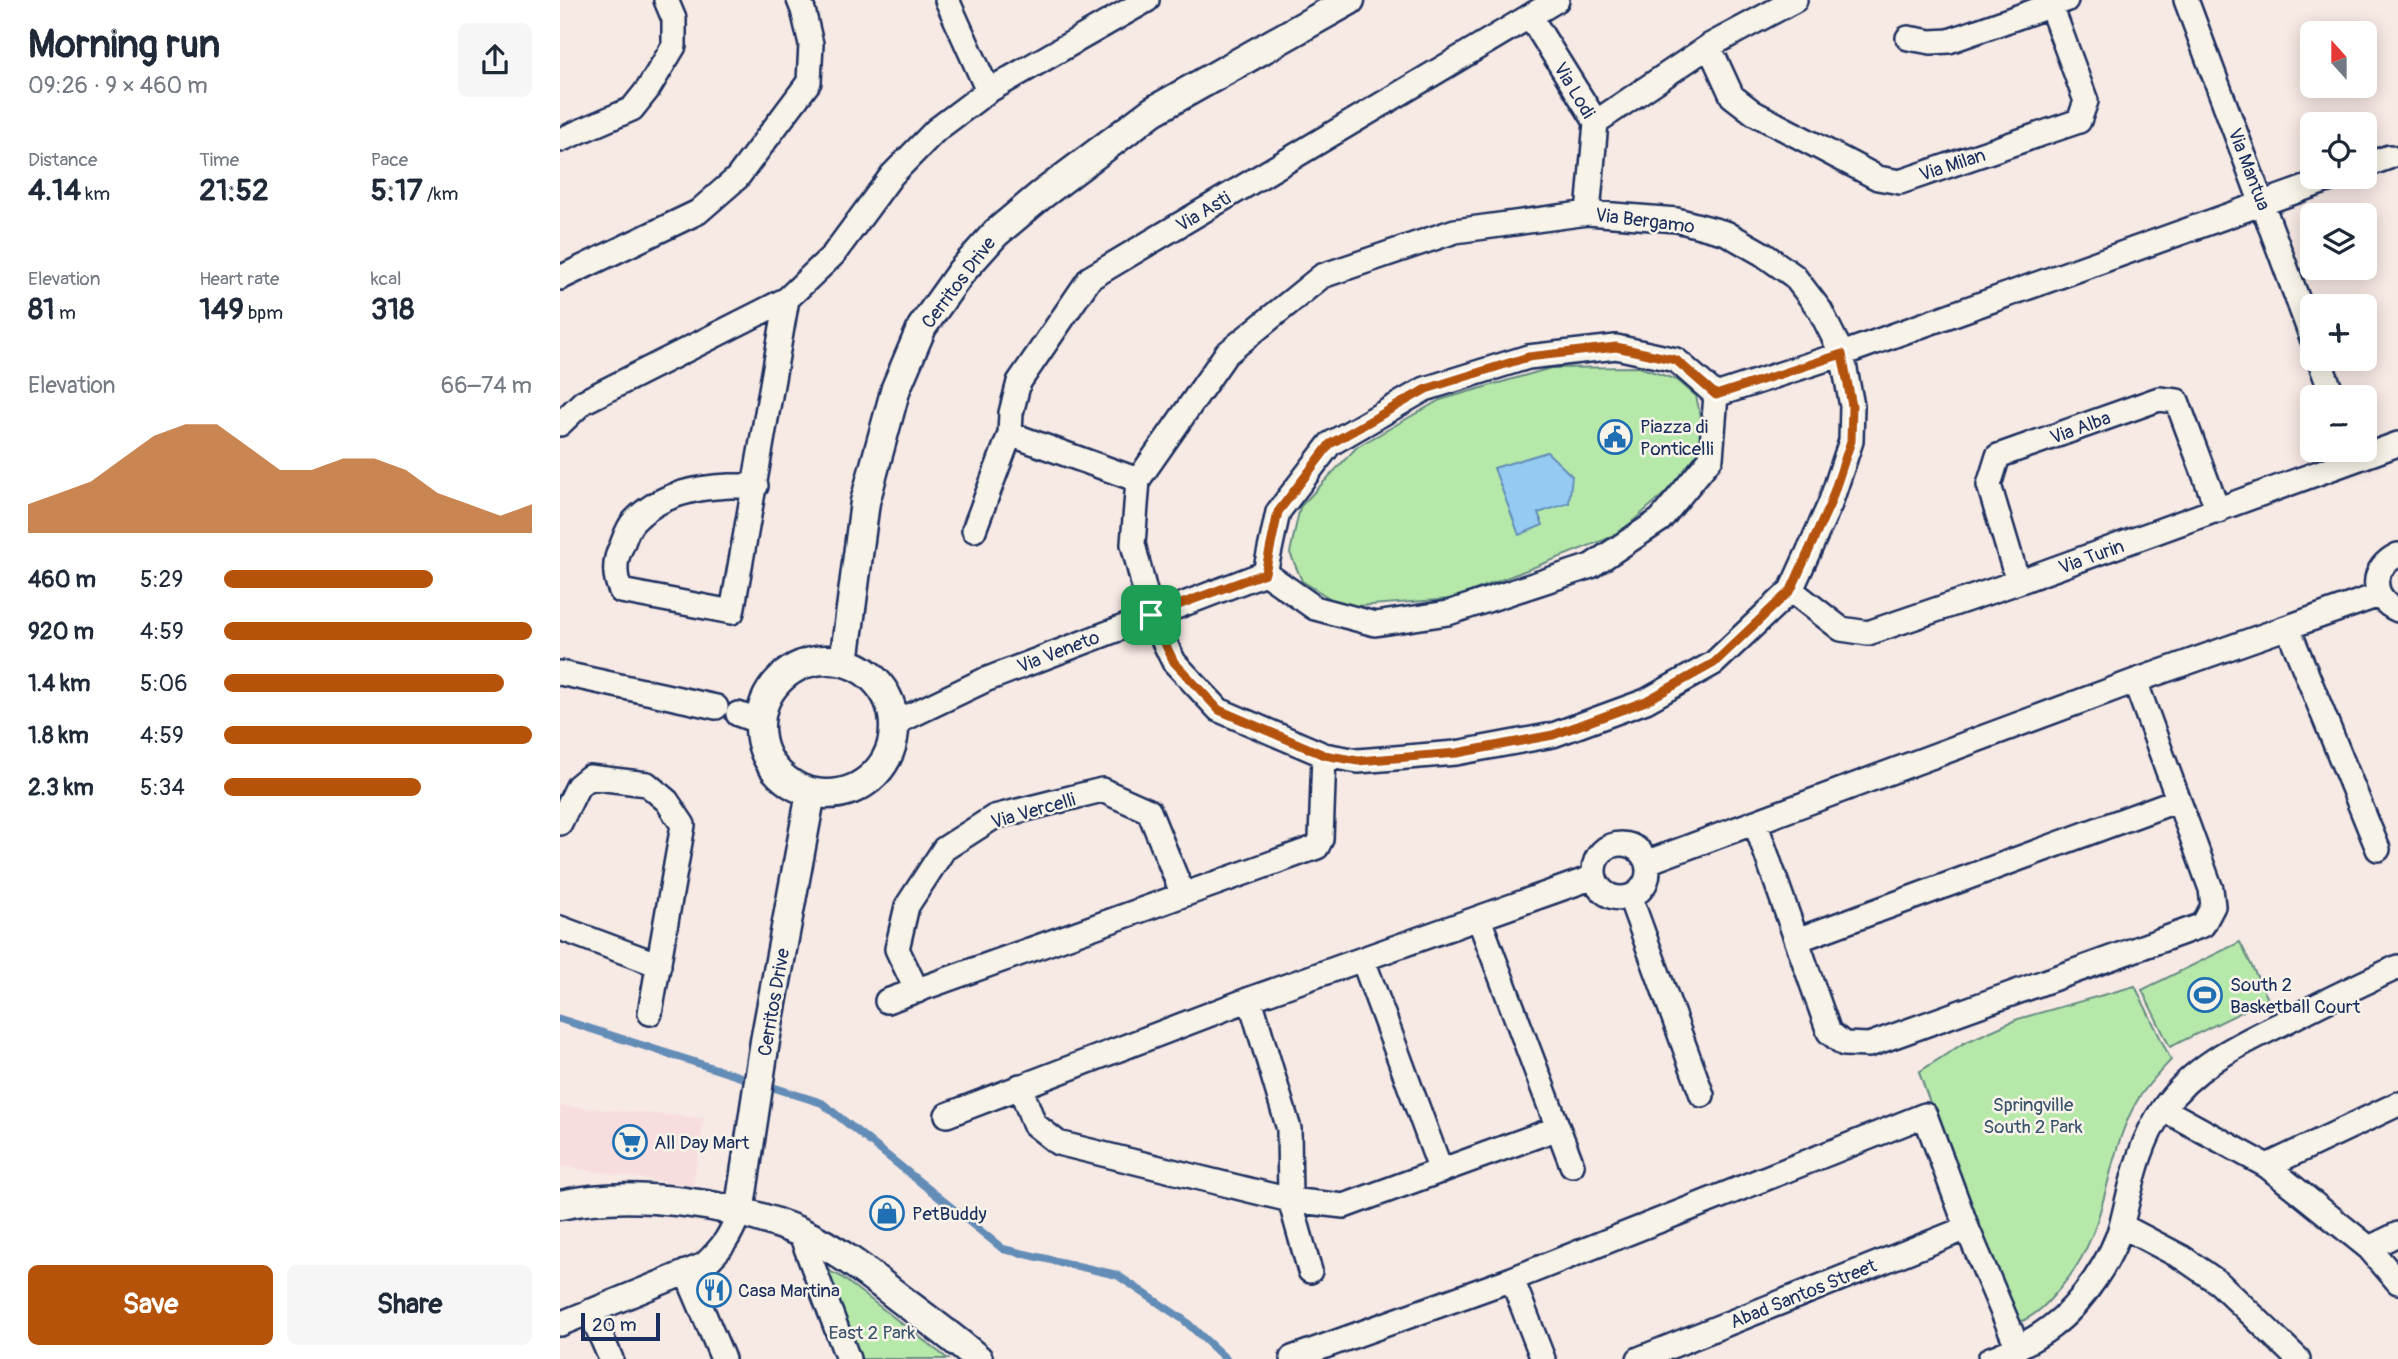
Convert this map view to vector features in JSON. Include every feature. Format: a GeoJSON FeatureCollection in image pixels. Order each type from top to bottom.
{"type":"FeatureCollection","features":[{"type":"Feature","properties":{"kind":"street"},"geometry":{"type":"LineString","coordinates":[[560,140],[632,108],[648,89],[674,46],[674,19],[666,0]]}},
{"type":"Feature","properties":{"kind":"street"},"geometry":{"type":"LineString","coordinates":[[560,278],[698,212],[737,178],[808,82],[811,44],[799,0]]}},
{"type":"Feature","properties":{"kind":"street"},"geometry":{"type":"LineString","coordinates":[[947,0],[988,91]]}},
{"type":"Feature","properties":{"kind":"street"},"geometry":{"type":"LineString","coordinates":[[560,424],[583,402],[787,299],[833,255],[901,166],[936,130],[988,91],[1147,0]]}},
{"type":"Feature","properties":{"kind":"street","name":"Cerritos Drive"},"geometry":{"type":"LineString","coordinates":[[844,662],[865,502],[896,388],[922,327],[961,272],[996,233],[1031,203],[1153,111],[1350,0]]}},
{"type":"Feature","properties":{"kind":"street","name":"Via Asti"},"geometry":{"type":"LineString","coordinates":[[974,530],[1010,434],[1011,413],[1019,382],[1090,278],[1557,0]]}},
{"type":"Feature","properties":{"kind":"street"},"geometry":{"type":"LineString","coordinates":[[1596,122],[1709,46],[1795,0]]}},
{"type":"Feature","properties":{"kind":"street","name":"Via Mantua"},"geometry":{"type":"LineString","coordinates":[[2186,0],[2300,305]]}},
{"type":"Feature","properties":{"kind":"street"},"geometry":{"type":"LineString","coordinates":[[1908,38],[1931,43],[1950,41],[2058,3]]}},
{"type":"Feature","properties":{"kind":"street","name":"Via Milan"},"geometry":{"type":"LineString","coordinates":[[1709,46],[1732,96],[1754,113],[1878,178],[1900,182],[2080,121],[2086,101],[2058,3]]}},
{"type":"Feature","properties":{"kind":"street","name":"Via Lodi"},"geometry":{"type":"LineString","coordinates":[[1530,16],[1596,122],[1588,213]]}},
{"type":"Feature","properties":{"kind":"street"},"geometry":{"type":"LineString","coordinates":[[2377,161],[2389,157]]}},
{"type":"Feature","properties":{"kind":"street"},"geometry":{"type":"LineString","coordinates":[[1716,395],[1842,354],[2304,189]]}},
{"type":"Feature","properties":{"kind":"street","name":"Via Bergamo"},"geometry":{"type":"LineString","coordinates":[[1588,213],[1677,220],[1726,233],[1794,276],[1820,310],[1842,354],[1852,406],[1851,441],[1830,504],[1791,590],[1714,663],[1646,701],[1553,735],[1457,753],[1358,761],[1324,755],[1219,710],[1174,662],[1151,615],[1133,544],[1138,480],[1226,354],[1322,276],[1455,230],[1588,213]]}},
{"type":"Feature","properties":{"kind":"street"},"geometry":{"type":"LineString","coordinates":[[755,486],[728,485],[680,493],[656,503],[632,523],[619,550],[615,578],[621,591],[732,612],[755,486],[787,299]]}},
{"type":"Feature","properties":{"kind":"street"},"geometry":{"type":"LineString","coordinates":[[1616,347],[1676,360],[1716,395],[1711,458],[1660,520],[1591,566],[1448,613],[1375,624],[1315,608],[1265,573],[1278,512],[1330,444],[1426,389],[1528,357],[1616,347]]}},
{"type":"Feature","properties":{"kind":"street","name":"Via Alba"},"geometry":{"type":"LineString","coordinates":[[2018,582],[1989,485],[1998,456],[2159,398],[2177,401],[2218,511]]}},
{"type":"Feature","properties":{"kind":"street"},"geometry":{"type":"LineString","coordinates":[[1010,434],[1138,480]]}},
{"type":"Feature","properties":{"kind":"street","name":"Via Turin"},"geometry":{"type":"LineString","coordinates":[[2377,449],[2398,444]]}},
{"type":"Feature","properties":{"kind":"street","name":"Via Turin"},"geometry":{"type":"LineString","coordinates":[[1791,590],[1841,629],[1868,633],[2218,511],[2337,462]]}},
{"type":"Feature","properties":{"kind":"street"},"geometry":{"type":"LineString","coordinates":[[2398,555],[2386,561],[2379,571],[2376,583],[2379,595],[2388,606],[2398,610]]}},
{"type":"Feature","properties":{"kind":"street","name":"Via Veneto"},"geometry":{"type":"LineString","coordinates":[[895,723],[985,680],[1265,573]]}},
{"type":"Feature","properties":{"kind":"street"},"geometry":{"type":"LineString","coordinates":[[1648,862],[2135,681],[2379,595]]}},
{"type":"Feature","properties":{"kind":"street"},"geometry":{"type":"LineString","coordinates":[[2288,628],[2378,849]]}},
{"type":"Feature","properties":{"kind":"street"},"geometry":{"type":"LineString","coordinates":[[821,660],[844,662],[864,670],[880,684],[890,702],[895,723],[893,744],[884,763],[870,779],[852,789],[832,794],[811,793],[789,783],[772,767],[749,718],[766,700],[779,680],[798,667],[821,660]]}},
{"type":"Feature","properties":{"kind":"street"},"geometry":{"type":"LineString","coordinates":[[560,673],[716,707]]}},
{"type":"Feature","properties":{"kind":"street"},"geometry":{"type":"LineString","coordinates":[[1755,822],[1829,1032],[1844,1044],[1869,1045],[2203,925],[2213,906],[2211,889],[2135,681]]}},
{"type":"Feature","properties":{"kind":"street"},"geometry":{"type":"LineString","coordinates":[[887,1001],[1317,847],[1321,839],[1324,755]]}},
{"type":"Feature","properties":{"kind":"street"},"geometry":{"type":"LineString","coordinates":[[560,823],[578,786],[589,777],[647,785],[667,801],[682,825],[650,1013]]}},
{"type":"Feature","properties":{"kind":"street","name":"Via Vercelli"},"geometry":{"type":"LineString","coordinates":[[917,991],[897,949],[907,906],[944,849],[994,817],[1102,790],[1149,811],[1184,895]]}},
{"type":"Feature","properties":{"kind":"street","name":"Cerritos Drive"},"geometry":{"type":"LineString","coordinates":[[739,1213],[765,1041],[811,793]]}},
{"type":"Feature","properties":{"kind":"street"},"geometry":{"type":"LineString","coordinates":[[1797,940],[2178,800]]}},
{"type":"Feature","properties":{"kind":"street"},"geometry":{"type":"LineString","coordinates":[[1619,844],[1634,847],[1648,862],[1648,874],[1642,888],[1630,897],[1614,898],[1602,890],[1594,877],[1595,862],[1605,849],[1619,844]]}},
{"type":"Feature","properties":{"kind":"street"},"geometry":{"type":"LineString","coordinates":[[947,1115],[1250,999],[1594,877]]}},
{"type":"Feature","properties":{"kind":"street"},"geometry":{"type":"LineString","coordinates":[[1630,897],[1702,1095]]}},
{"type":"Feature","properties":{"kind":"street"},"geometry":{"type":"LineString","coordinates":[[1479,919],[1572,1165]]}},
{"type":"Feature","properties":{"kind":"street"},"geometry":{"type":"LineString","coordinates":[[560,928],[659,965]]}},
{"type":"Feature","properties":{"kind":"street"},"geometry":{"type":"LineString","coordinates":[[1363,960],[1441,1171]]}},
{"type":"Feature","properties":{"kind":"street"},"geometry":{"type":"LineString","coordinates":[[1990,1359],[2018,1348],[2052,1327],[2078,1300],[2108,1259],[2122,1226],[2143,1146],[2163,1109],[2193,1074],[2228,1050],[2398,967]]}},
{"type":"Feature","properties":{"kind":"street"},"geometry":{"type":"LineString","coordinates":[[1250,999],[1289,1129],[1290,1200],[1310,1271]]}},
{"type":"Feature","properties":{"kind":"street"},"geometry":{"type":"LineString","coordinates":[[1020,1086],[1034,1124],[1058,1143],[1290,1200],[1344,1206],[1558,1128]]}},
{"type":"Feature","properties":{"kind":"street"},"geometry":{"type":"LineString","coordinates":[[2267,1166],[2398,1104]]}},
{"type":"Feature","properties":{"kind":"street"},"geometry":{"type":"LineString","coordinates":[[2163,1109],[2267,1166],[2369,1248],[2398,1282]]}},
{"type":"Feature","properties":{"kind":"street"},"geometry":{"type":"LineString","coordinates":[[1292,1358],[1512,1279],[1925,1115],[1967,1228],[2018,1348]]}},
{"type":"Feature","properties":{"kind":"street"},"geometry":{"type":"LineString","coordinates":[[560,1205],[578,1201],[643,1198],[691,1203],[739,1213],[800,1232],[843,1255],[978,1359]]}},
{"type":"Feature","properties":{"kind":"street"},"geometry":{"type":"LineString","coordinates":[[560,1324],[704,1265],[721,1250],[739,1213]]}},
{"type":"Feature","properties":{"kind":"street"},"geometry":{"type":"LineString","coordinates":[[2122,1226],[2183,1258],[2219,1283],[2298,1359]]}},
{"type":"Feature","properties":{"kind":"street","name":"Abad Santos Street"},"geometry":{"type":"LineString","coordinates":[[1639,1359],[1967,1228]]}},
{"type":"Feature","properties":{"kind":"street"},"geometry":{"type":"LineString","coordinates":[[800,1232],[848,1359]]}},
{"type":"Feature","properties":{"kind":"street"},"geometry":{"type":"LineString","coordinates":[[2369,1248],[2398,1234]]}},
{"type":"Feature","properties":{"kind":"street"},"geometry":{"type":"LineString","coordinates":[[686,1272],[723,1359]]}},
{"type":"Feature","properties":{"kind":"street"},"geometry":{"type":"LineString","coordinates":[[1512,1279],[1543,1359]]}},
{"type":"Feature","properties":{"kind":"street"},"geometry":{"type":"LineString","coordinates":[[590,1311],[611,1359]]}},
{"type":"Feature","properties":{"kind":"shaded area","name":"All Day Mart"},"geometry":{"type":"Polygon","coordinates":[[[560,1106],[704,1118],[693,1186],[560,1166],[560,1106]]]}},
{"type":"Feature","properties":{"kind":"green space"},"geometry":{"type":"Polygon","coordinates":[[[1639,367],[1677,380],[1696,396],[1705,436],[1689,472],[1617,535],[1452,599],[1344,607],[1302,581],[1290,553],[1300,507],[1357,447],[1440,400],[1551,368],[1639,367]]]}},
{"type":"Feature","properties":{"kind":"green space","name":"South 2 Basketball Court"},"geometry":{"type":"Polygon","coordinates":[[[2240,942],[2268,999],[2170,1047],[2142,990],[2240,942]]]}},
{"type":"Feature","properties":{"kind":"green space","name":"Springville South 2 Park"},"geometry":{"type":"Polygon","coordinates":[[[2135,986],[2171,1060],[2141,1095],[2126,1124],[2117,1147],[2098,1219],[2077,1265],[2046,1304],[2017,1324],[1971,1217],[1919,1072],[1964,1043],[2018,1019],[2135,986]]]}},
{"type":"Feature","properties":{"kind":"green space","name":"East 2 Park"},"geometry":{"type":"Polygon","coordinates":[[[818,1266],[840,1276],[948,1359],[855,1359],[818,1266]]]}},
{"type":"Feature","properties":{"kind":"water"},"geometry":{"type":"Polygon","coordinates":[[[1547,452],[1572,476],[1569,503],[1538,513],[1543,525],[1519,535],[1494,468],[1547,452]]]}},
{"type":"Feature","properties":{"kind":"waterway"},"geometry":{"type":"LineString","coordinates":[[560,1019],[822,1103],[1003,1249],[1117,1275],[1184,1320],[1226,1359]]}},
{"type":"Feature","properties":{"kind":"place","name":"Piazza di Ponticelli"},"geometry":{"type":"Point","coordinates":[1615,437]}},
{"type":"Feature","properties":{"kind":"place","name":"South 2 Basketball Court"},"geometry":{"type":"Point","coordinates":[2205,995]}},
{"type":"Feature","properties":{"kind":"place","name":"All Day Mart"},"geometry":{"type":"Point","coordinates":[630,1142]}},
{"type":"Feature","properties":{"kind":"place","name":"PetBuddy"},"geometry":{"type":"Point","coordinates":[887,1213]}},
{"type":"Feature","properties":{"kind":"place","name":"Casa Martina"},"geometry":{"type":"Point","coordinates":[714,1290]}},
{"type":"Feature","properties":{"kind":"route"},"geometry":{"type":"LineString","coordinates":[[1616,347],[1676,360],[1716,395],[1842,354],[1852,406],[1851,441],[1830,504],[1791,590],[1714,663],[1646,701],[1553,735],[1457,753],[1358,761],[1324,755],[1219,710],[1174,662],[1151,615],[1265,573],[1278,512],[1330,444],[1426,389],[1528,357],[1616,347]]}}]}
